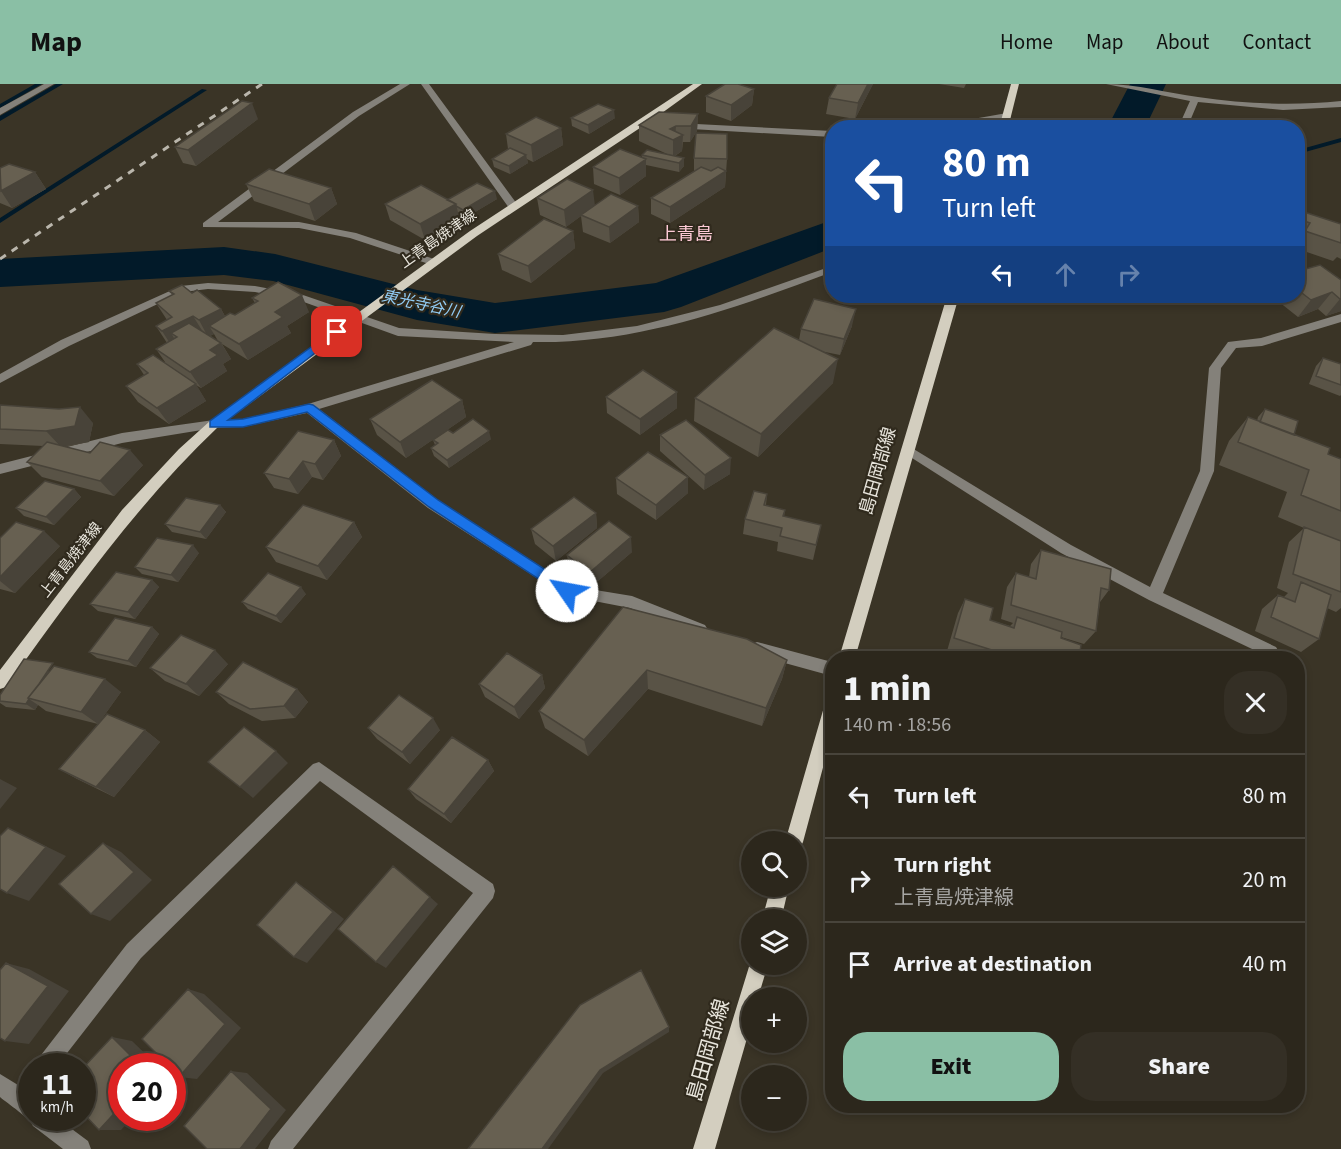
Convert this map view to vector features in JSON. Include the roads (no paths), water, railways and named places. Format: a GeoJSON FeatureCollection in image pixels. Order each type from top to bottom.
{"type":"FeatureCollection","features":[{"type":"Feature","properties":{"kind":"main road","name":"上青島焼津線"},"geometry":{"type":"LineString","coordinates":[[0,682],[95,554],[188,447],[214,424],[354,318],[429,265],[513,206],[698,84]]}},
{"type":"Feature","properties":{"kind":"main road"},"geometry":{"type":"LineString","coordinates":[[1006,120],[1016,84]]}},
{"type":"Feature","properties":{"kind":"main road","name":"島田岡部線"},"geometry":{"type":"LineString","coordinates":[[849,651],[951,303]]}},
{"type":"Feature","properties":{"kind":"main road"},"geometry":{"type":"LineString","coordinates":[[797,831],[825,732]]}},
{"type":"Feature","properties":{"kind":"main road","name":"島田岡部線"},"geometry":{"type":"LineString","coordinates":[[704,1149],[755,975]]}},
{"type":"Feature","properties":{"kind":"street"},"geometry":{"type":"LineString","coordinates":[[0,112],[50,84]]}},
{"type":"Feature","properties":{"kind":"street"},"geometry":{"type":"LineString","coordinates":[[406,84],[356,114],[207,225],[299,225],[352,235],[429,265]]}},
{"type":"Feature","properties":{"kind":"street"},"geometry":{"type":"LineString","coordinates":[[425,84],[513,206]]}},
{"type":"Feature","properties":{"kind":"street"},"geometry":{"type":"LineString","coordinates":[[1110,84],[1195,99],[1261,107],[1341,104]]}},
{"type":"Feature","properties":{"kind":"street"},"geometry":{"type":"LineString","coordinates":[[1186,120],[1195,99]]}},
{"type":"Feature","properties":{"kind":"street"},"geometry":{"type":"LineString","coordinates":[[980,120],[1007,116]]}},
{"type":"Feature","properties":{"kind":"street"},"geometry":{"type":"LineString","coordinates":[[640,124],[825,134]]}},
{"type":"Feature","properties":{"kind":"street"},"geometry":{"type":"LineString","coordinates":[[0,379],[64,343],[181,289],[208,286],[255,289],[303,298],[398,332],[563,339],[637,330],[724,308],[825,272]]}},
{"type":"Feature","properties":{"kind":"street"},"geometry":{"type":"LineString","coordinates":[[1154,596],[1206,471],[1215,368],[1232,345],[1262,342],[1341,318]]}},
{"type":"Feature","properties":{"kind":"street"},"geometry":{"type":"LineString","coordinates":[[0,469],[122,438],[214,424],[243,423],[309,408],[536,339]]}},
{"type":"Feature","properties":{"kind":"street"},"geometry":{"type":"LineString","coordinates":[[309,408],[433,504],[567,591],[632,602],[713,634]]}},
{"type":"Feature","properties":{"kind":"street"},"geometry":{"type":"LineString","coordinates":[[907,451],[1066,549],[1154,596],[1269,651]]}},
{"type":"Feature","properties":{"kind":"street"},"geometry":{"type":"LineString","coordinates":[[744,646],[825,667]]}},
{"type":"Feature","properties":{"kind":"street"},"geometry":{"type":"LineString","coordinates":[[55,1053],[134,951],[319,770],[486,891],[279,1149]]}},
{"type":"Feature","properties":{"kind":"street"},"geometry":{"type":"LineString","coordinates":[[0,1084],[18,1093]]}},
{"type":"Feature","properties":{"kind":"street"},"geometry":{"type":"LineString","coordinates":[[57,1131],[80,1149]]}},
{"type":"Feature","properties":{"kind":"waterway"},"geometry":{"type":"LineString","coordinates":[[0,106],[39,84]]}},
{"type":"Feature","properties":{"kind":"waterway"},"geometry":{"type":"LineString","coordinates":[[0,119],[60,84]]}},
{"type":"Feature","properties":{"kind":"waterway","name":"東光寺谷川"},"geometry":{"type":"LineString","coordinates":[[1130,120],[1148,84]]}},
{"type":"Feature","properties":{"kind":"waterway"},"geometry":{"type":"LineString","coordinates":[[0,221],[204,90]]}},
{"type":"Feature","properties":{"kind":"waterway"},"geometry":{"type":"LineString","coordinates":[[1305,150],[1341,140]]}},
{"type":"Feature","properties":{"kind":"waterway","name":"東光寺谷川"},"geometry":{"type":"LineString","coordinates":[[0,273],[224,261],[275,268],[417,305],[495,318],[664,297],[825,236]]}},
{"type":"Feature","properties":{"kind":"railway"},"geometry":{"type":"LineString","coordinates":[[0,259],[262,84]]}},
{"type":"Feature","properties":{"kind":"district","name":"上青島"},"geometry":{"type":"Point","coordinates":[686,234]}}]}
